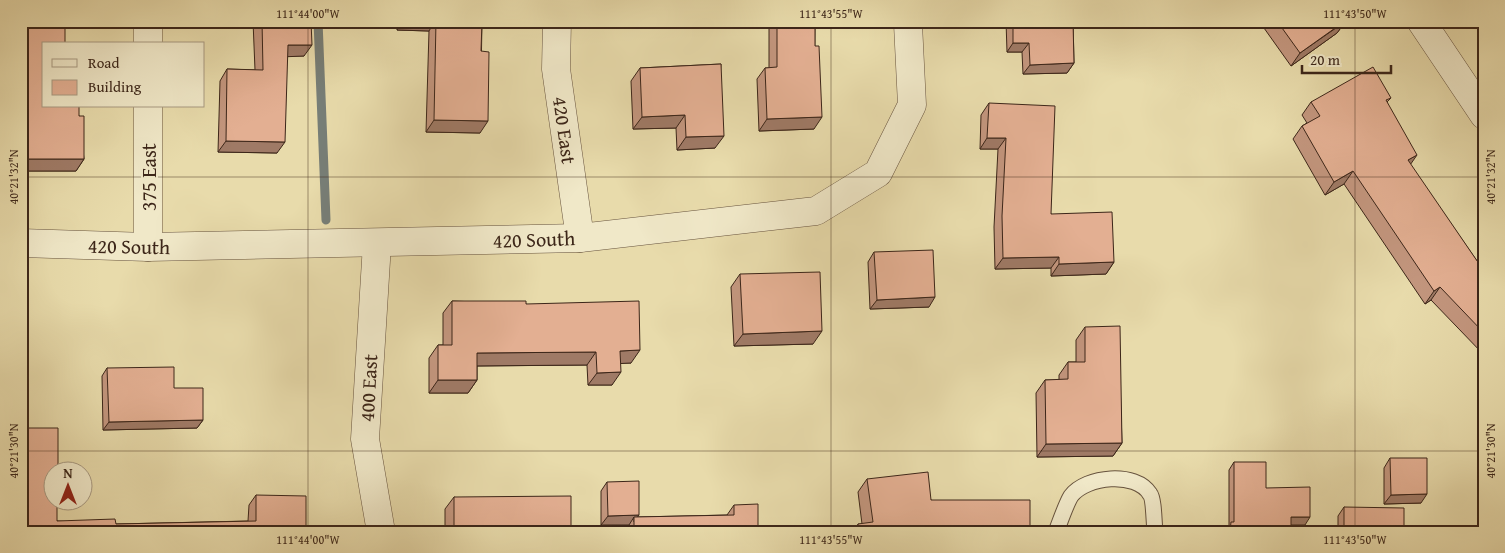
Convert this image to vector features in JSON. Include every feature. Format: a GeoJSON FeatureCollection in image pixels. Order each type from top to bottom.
{"type":"FeatureCollection","features":[{"type":"Feature","properties":{"kind":"street"},"geometry":{"type":"LineString","coordinates":[[148,21],[148,42]]}},
{"type":"Feature","properties":{"kind":"street","name":"420 East"},"geometry":{"type":"LineString","coordinates":[[557,21],[556,69],[580,238]]}},
{"type":"Feature","properties":{"kind":"street"},"geometry":{"type":"LineString","coordinates":[[1421,21],[1484,115]]}},
{"type":"Feature","properties":{"kind":"street","name":"420 South"},"geometry":{"type":"LineString","coordinates":[[21,243],[148,248],[580,238],[816,210],[878,173],[912,105],[908,24]]}},
{"type":"Feature","properties":{"kind":"street","name":"375 East"},"geometry":{"type":"LineString","coordinates":[[148,108],[148,248]]}},
{"type":"Feature","properties":{"kind":"street","name":"400 East"},"geometry":{"type":"LineString","coordinates":[[377,244],[365,440],[381,532]]}},
{"type":"Feature","properties":{"kind":"lane"},"geometry":{"type":"LineString","coordinates":[[1056,532],[1071,496],[1083,486],[1102,480],[1122,478],[1140,483],[1152,495],[1155,532]]}},
{"type":"Feature","properties":{"kind":"building"},"geometry":{"type":"Polygon","coordinates":[[[21,21],[65,21],[65,42],[42,42],[42,108],[79,108],[79,116],[84,116],[84,159],[26,159],[26,137],[21,137],[21,21]]]}},
{"type":"Feature","properties":{"kind":"building"},"geometry":{"type":"Polygon","coordinates":[[[262,21],[311,21],[312,45],[288,45],[285,142],[226,141],[227,69],[263,70],[262,21]]]}},
{"type":"Feature","properties":{"kind":"building"},"geometry":{"type":"Polygon","coordinates":[[[436,21],[482,21],[481,51],[489,52],[488,121],[434,120],[436,21]]]}},
{"type":"Feature","properties":{"kind":"building"},"geometry":{"type":"Polygon","coordinates":[[[777,21],[815,21],[815,46],[819,46],[822,117],[767,119],[765,68],[777,67],[777,21]]]}},
{"type":"Feature","properties":{"kind":"building"},"geometry":{"type":"Polygon","coordinates":[[[1013,21],[1073,21],[1074,63],[1030,65],[1029,43],[1013,43],[1013,21]]]}},
{"type":"Feature","properties":{"kind":"building"},"geometry":{"type":"Polygon","coordinates":[[[1277,21],[1345,21],[1300,53],[1277,21]]]}},
{"type":"Feature","properties":{"kind":"building"},"geometry":{"type":"Polygon","coordinates":[[[721,64],[724,136],[686,137],[685,115],[642,117],[640,68],[721,64]]]}},
{"type":"Feature","properties":{"kind":"building"},"geometry":{"type":"Polygon","coordinates":[[[1373,67],[1391,98],[1386,100],[1417,155],[1408,160],[1484,271],[1484,333],[1440,287],[1434,291],[1353,171],[1334,182],[1302,126],[1320,116],[1311,102],[1373,67]]]}},
{"type":"Feature","properties":{"kind":"building"},"geometry":{"type":"Polygon","coordinates":[[[989,103],[1055,106],[1051,214],[1112,212],[1114,262],[1059,264],[1059,257],[1003,258],[1002,216],[1006,138],[987,138],[989,103]]]}},
{"type":"Feature","properties":{"kind":"building"},"geometry":{"type":"Polygon","coordinates":[[[933,250],[935,297],[877,300],[874,252],[933,250]]]}},
{"type":"Feature","properties":{"kind":"building"},"geometry":{"type":"Polygon","coordinates":[[[820,272],[822,331],[743,334],[740,274],[820,272]]]}},
{"type":"Feature","properties":{"kind":"building"},"geometry":{"type":"Polygon","coordinates":[[[452,301],[526,301],[526,304],[639,301],[640,350],[620,351],[621,372],[597,373],[596,352],[477,353],[477,380],[438,380],[438,345],[452,345],[452,301]]]}},
{"type":"Feature","properties":{"kind":"building"},"geometry":{"type":"Polygon","coordinates":[[[1120,326],[1122,443],[1046,444],[1045,380],[1068,379],[1068,362],[1085,362],[1085,327],[1120,326]]]}},
{"type":"Feature","properties":{"kind":"building"},"geometry":{"type":"Polygon","coordinates":[[[174,367],[174,388],[203,388],[203,420],[109,422],[107,368],[174,367]]]}},
{"type":"Feature","properties":{"kind":"building"},"geometry":{"type":"Polygon","coordinates":[[[21,428],[58,428],[58,460],[42,460],[42,510],[57,510],[57,521],[115,519],[116,524],[256,521],[256,495],[306,496],[306,532],[24,532],[24,501],[21,501],[21,428]]]}},
{"type":"Feature","properties":{"kind":"building"},"geometry":{"type":"Polygon","coordinates":[[[1390,458],[1427,458],[1427,494],[1391,495],[1390,458]]]}},
{"type":"Feature","properties":{"kind":"building"},"geometry":{"type":"Polygon","coordinates":[[[1234,462],[1266,462],[1266,488],[1310,487],[1310,517],[1291,517],[1291,532],[1230,532],[1231,522],[1234,522],[1234,462]]]}},
{"type":"Feature","properties":{"kind":"building"},"geometry":{"type":"Polygon","coordinates":[[[928,472],[931,500],[1030,500],[1030,532],[859,532],[858,524],[873,522],[867,479],[928,472]]]}},
{"type":"Feature","properties":{"kind":"building"},"geometry":{"type":"Polygon","coordinates":[[[639,481],[639,515],[608,516],[607,482],[639,481]]]}},
{"type":"Feature","properties":{"kind":"building"},"geometry":{"type":"Polygon","coordinates":[[[571,496],[571,532],[464,532],[464,529],[454,529],[454,497],[571,496]]]}},
{"type":"Feature","properties":{"kind":"building"},"geometry":{"type":"Polygon","coordinates":[[[758,504],[758,527],[782,527],[782,532],[634,532],[634,517],[734,515],[734,505],[758,504]]]}},
{"type":"Feature","properties":{"kind":"building"},"geometry":{"type":"Polygon","coordinates":[[[1344,507],[1404,508],[1404,532],[1344,532],[1344,507]]]}},
{"type":"Feature","properties":{"kind":"waterway"},"geometry":{"type":"LineString","coordinates":[[318,21],[326,220]]}}]}
